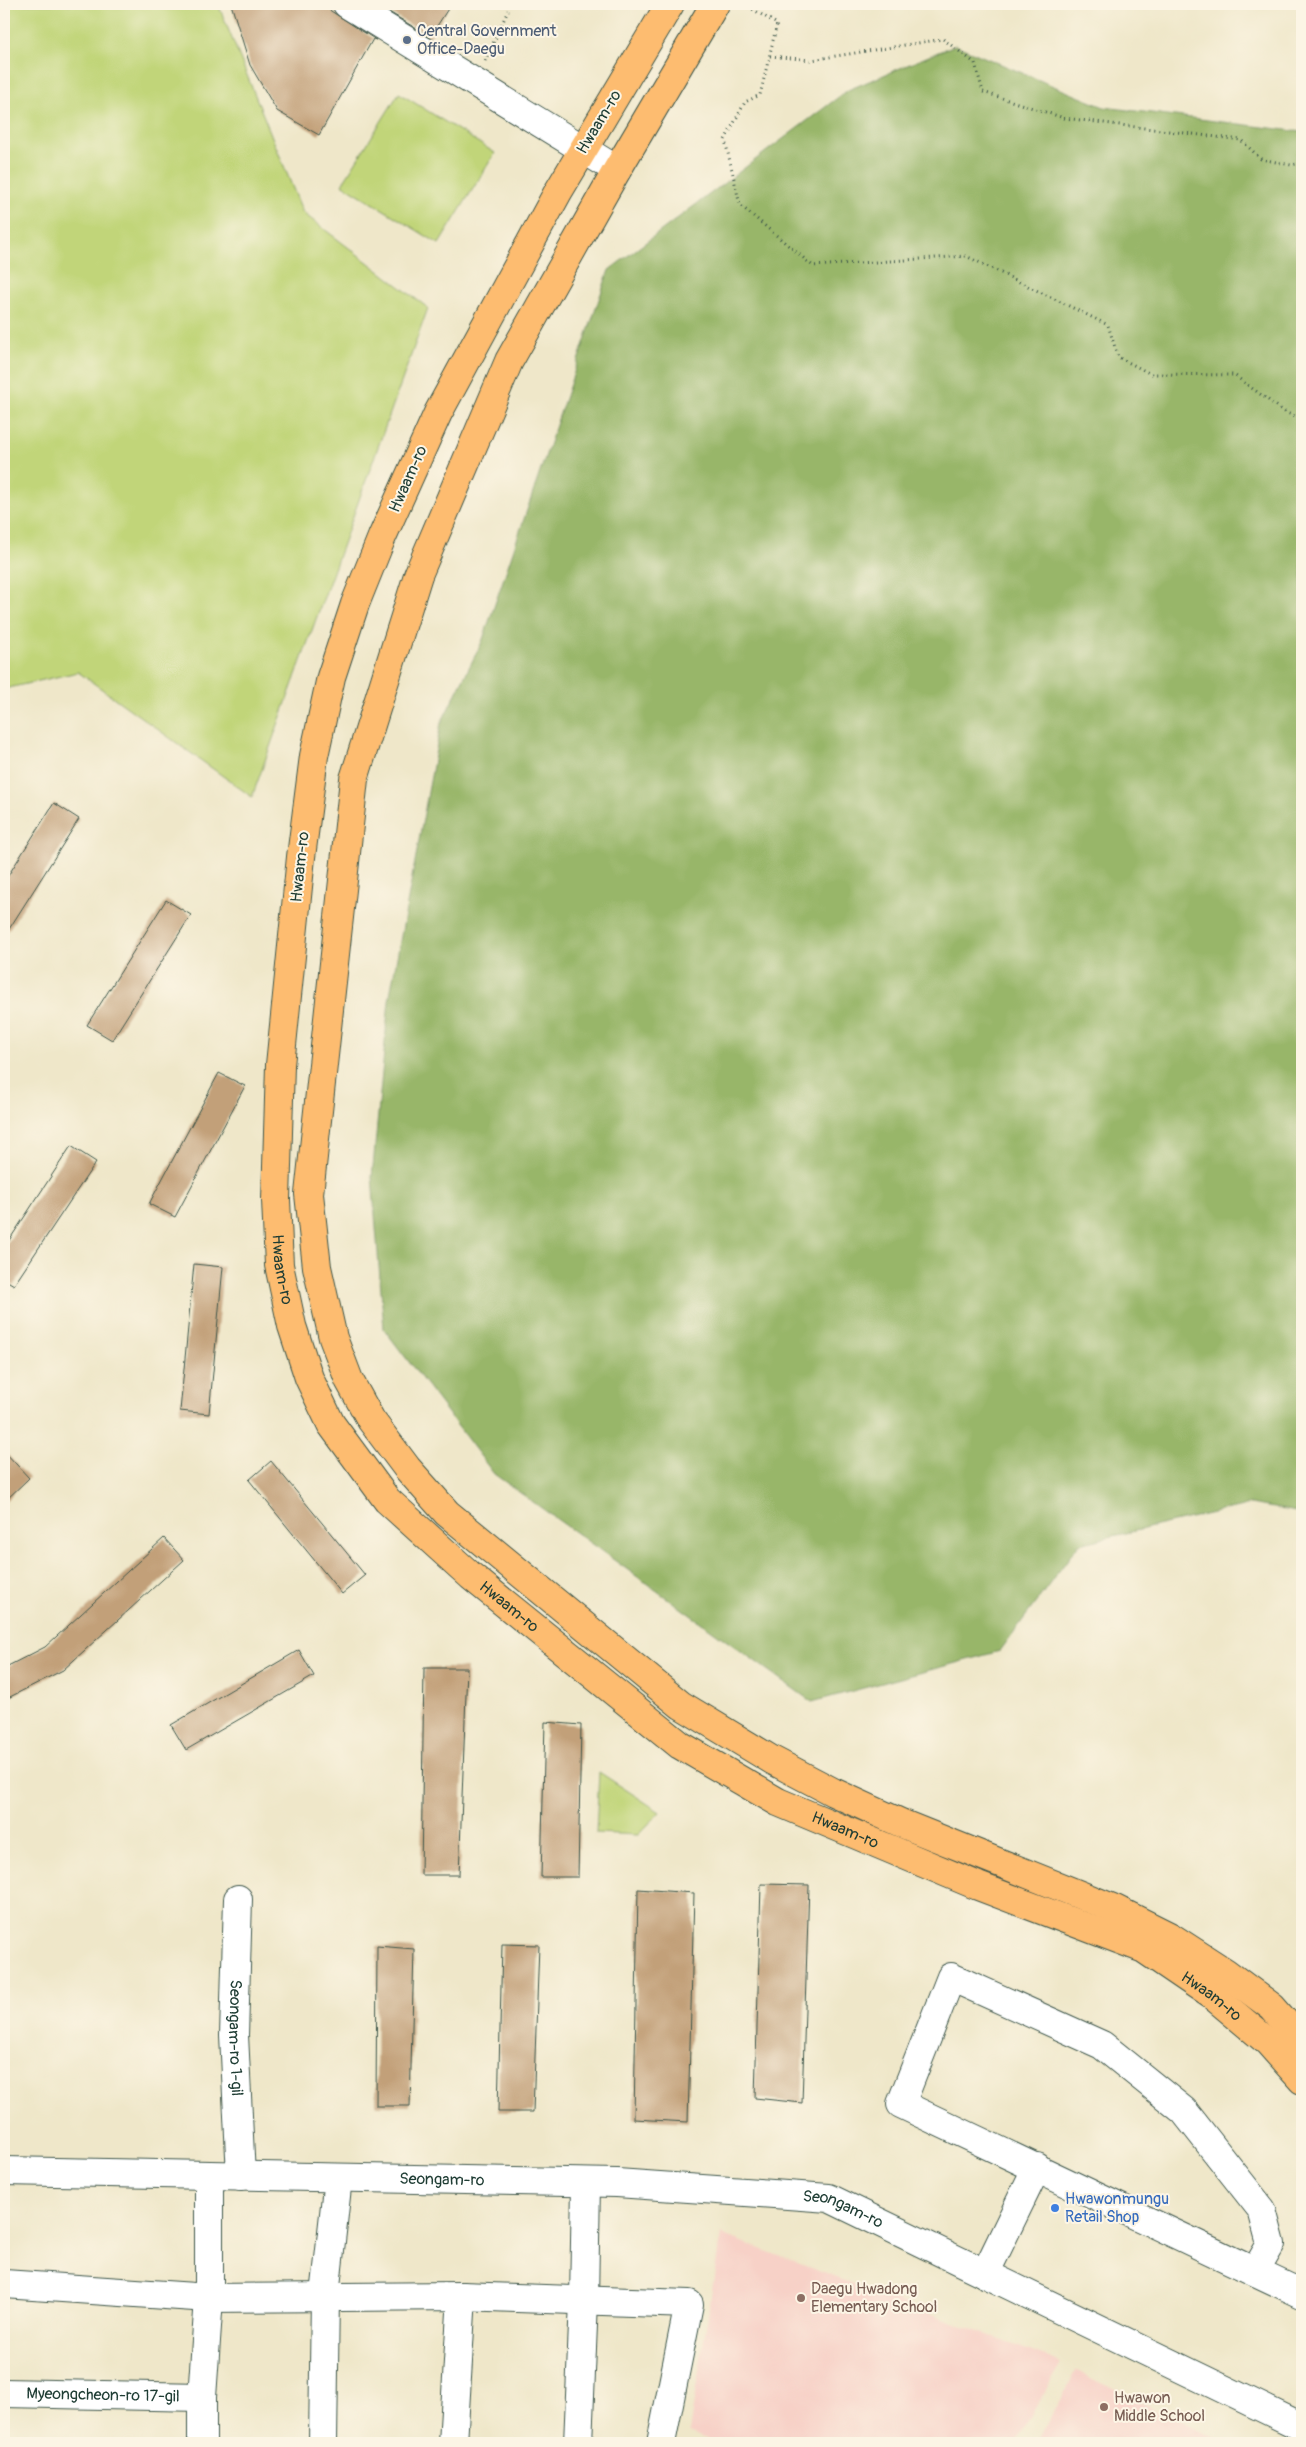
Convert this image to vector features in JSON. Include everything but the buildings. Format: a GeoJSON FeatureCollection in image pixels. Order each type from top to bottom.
{"type":"FeatureCollection","features":[{"type":"Feature","properties":{"kind":"main road","name":"Hwaam-ro"},"geometry":{"type":"LineString","coordinates":[[670,4],[583,149],[438,412],[382,537],[355,604],[331,677],[314,756],[301,857],[280,1065],[276,1200],[279,1265],[292,1326],[309,1378],[331,1424],[387,1500],[471,1576],[680,1745],[778,1802],[978,1886],[1144,1949],[1213,1996],[1241,2019],[1268,2042],[1302,2080]]}},
{"type":"Feature","properties":{"kind":"main road","name":"Hwaam-ro"},"geometry":{"type":"LineString","coordinates":[[715,4],[616,170],[509,360],[418,575],[354,779],[309,1194],[317,1267],[333,1338],[348,1380],[372,1420],[401,1460],[447,1513],[681,1705],[772,1760],[833,1792],[912,1827],[1115,1909],[1170,1937],[1225,1972],[1272,2007],[1302,2041]]}},
{"type":"Feature","properties":{"kind":"street"},"geometry":{"type":"LineString","coordinates":[[347,4],[616,170]]}},
{"type":"Feature","properties":{"kind":"street","name":"Seongam-ro 1-gil"},"geometry":{"type":"LineString","coordinates":[[238,1899],[234,2035],[241,2176]]}},
{"type":"Feature","properties":{"kind":"street"},"geometry":{"type":"LineString","coordinates":[[1256,2270],[1271,2244],[1262,2210],[1184,2111],[1102,2045],[951,1977],[901,2104],[1256,2270],[1302,2294]]}},
{"type":"Feature","properties":{"kind":"street"},"geometry":{"type":"LineString","coordinates":[[985,2274],[1036,2168]]}},
{"type":"Feature","properties":{"kind":"street","name":"Seongam-ro"},"geometry":{"type":"LineString","coordinates":[[4,2171],[586,2182],[829,2198],[1302,2428]]}},
{"type":"Feature","properties":{"kind":"street","name":"Myeongcheon-ro 17-gil"},"geometry":{"type":"LineString","coordinates":[[202,2443],[202,2397],[209,2298],[209,2176]]}},
{"type":"Feature","properties":{"kind":"street"},"geometry":{"type":"LineString","coordinates":[[323,2443],[325,2295],[338,2178]]}},
{"type":"Feature","properties":{"kind":"street"},"geometry":{"type":"LineString","coordinates":[[578,2443],[584,2301],[586,2182]]}},
{"type":"Feature","properties":{"kind":"street"},"geometry":{"type":"LineString","coordinates":[[4,2284],[209,2298],[325,2295],[462,2296],[689,2304],[661,2443]]}},
{"type":"Feature","properties":{"kind":"street"},"geometry":{"type":"LineString","coordinates":[[453,2443],[462,2296]]}},
{"type":"Feature","properties":{"kind":"street","name":"Myeongcheon-ro 17-gil"},"geometry":{"type":"LineString","coordinates":[[4,2393],[202,2397]]}},
{"type":"Feature","properties":{"kind":"path"},"geometry":{"type":"LineString","coordinates":[[475,82],[511,4]]}},
{"type":"Feature","properties":{"kind":"path"},"geometry":{"type":"LineString","coordinates":[[744,4],[777,24],[760,95],[745,102],[725,140],[740,205],[813,266],[966,256],[1108,326],[1118,357],[1151,374],[1234,375],[1286,413],[1302,418]]}},
{"type":"Feature","properties":{"kind":"path"},"geometry":{"type":"LineString","coordinates":[[770,56],[811,60],[943,39],[975,63],[983,92],[1064,118],[1241,140],[1261,159],[1291,165],[1302,163]]}},
{"type":"Feature","properties":{"kind":"shaded area","name":"Daegu Hwadong Elementary School"},"geometry":{"type":"Polygon","coordinates":[[[721,2234],[1061,2363],[1016,2443],[715,2443],[689,2432],[721,2234]]]}},
{"type":"Feature","properties":{"kind":"shaded area","name":"Hwawon Middle School"},"geometry":{"type":"Polygon","coordinates":[[[1076,2371],[1225,2443],[1037,2443],[1076,2371]]]}},
{"type":"Feature","properties":{"kind":"green space"},"geometry":{"type":"Polygon","coordinates":[[[4,4],[218,4],[303,213],[428,308],[252,797],[78,672],[4,689],[4,4]]]}},
{"type":"Feature","properties":{"kind":"green space"},"geometry":{"type":"Polygon","coordinates":[[[955,45],[1104,107],[1302,132],[1302,1513],[1251,1504],[1079,1544],[1000,1651],[812,1702],[494,1474],[384,1329],[372,1177],[389,1000],[441,723],[482,642],[609,270],[848,90],[955,45]]]}},
{"type":"Feature","properties":{"kind":"green space"},"geometry":{"type":"Polygon","coordinates":[[[399,93],[495,153],[439,244],[342,184],[399,93]]]}},
{"type":"Feature","properties":{"kind":"green space"},"geometry":{"type":"Polygon","coordinates":[[[599,1772],[660,1812],[638,1835],[596,1833],[599,1772]]]}},
{"type":"Feature","properties":{"kind":"place","name":"Central Government Office-Daegu"},"geometry":{"type":"Point","coordinates":[407,40]}},
{"type":"Feature","properties":{"kind":"place","name":"Hwawonmungu Retail Shop"},"geometry":{"type":"Point","coordinates":[1055,2208]}},
{"type":"Feature","properties":{"kind":"place","name":"Daegu Hwadong Elementary School"},"geometry":{"type":"Point","coordinates":[801,2298]}},
{"type":"Feature","properties":{"kind":"place","name":"Hwawon Middle School"},"geometry":{"type":"Point","coordinates":[1104,2407]}}]}
